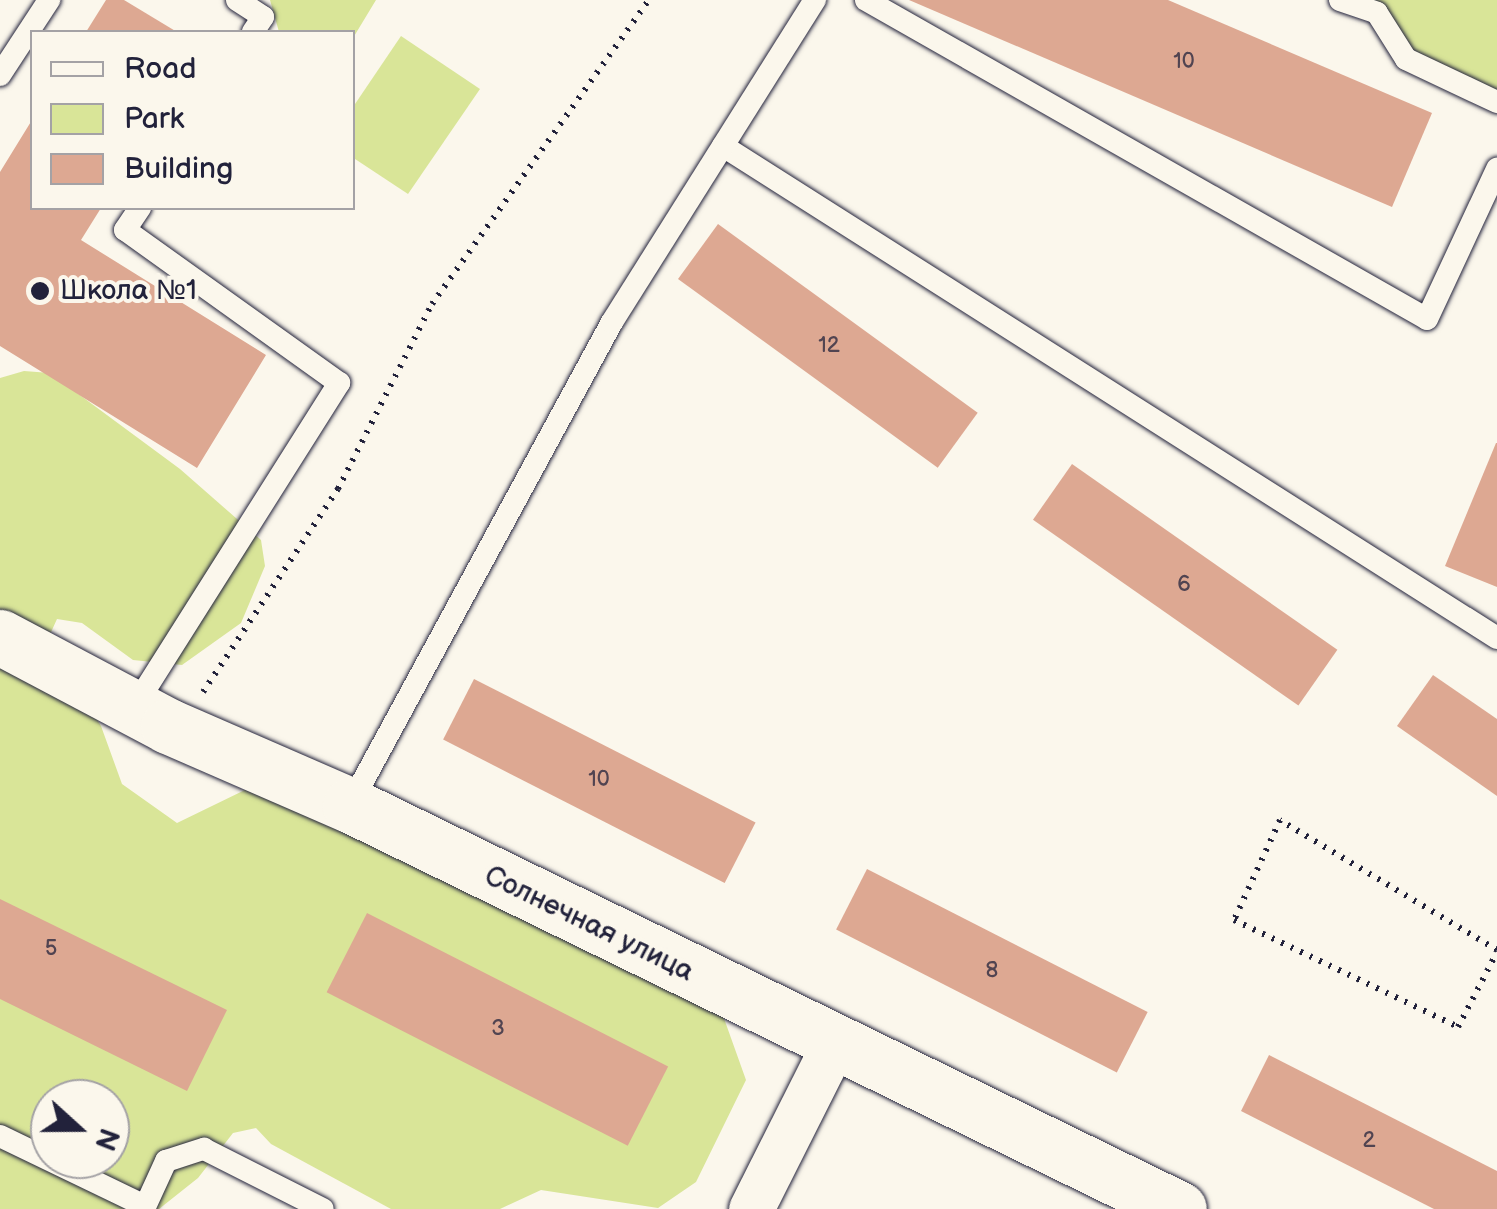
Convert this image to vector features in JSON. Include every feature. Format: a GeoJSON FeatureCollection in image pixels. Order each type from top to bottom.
{"type":"FeatureCollection","features":[{"type":"Feature","properties":{"kind":"street","name":"Солнечная улица"},"geometry":{"type":"LineString","coordinates":[[0,638],[133,709],[350,805],[833,1046],[1180,1209]]}},
{"type":"Feature","properties":{"kind":"street"},"geometry":{"type":"LineString","coordinates":[[751,1209],[833,1046]]}},
{"type":"Feature","properties":{"kind":"lane"},"geometry":{"type":"LineString","coordinates":[[0,75],[49,0]]}},
{"type":"Feature","properties":{"kind":"lane"},"geometry":{"type":"LineString","coordinates":[[237,0],[263,17],[254,30]]}},
{"type":"Feature","properties":{"kind":"lane"},"geometry":{"type":"LineString","coordinates":[[350,805],[612,322],[815,0]]}},
{"type":"Feature","properties":{"kind":"lane"},"geometry":{"type":"LineString","coordinates":[[866,0],[1427,318],[1497,169]]}},
{"type":"Feature","properties":{"kind":"lane"},"geometry":{"type":"LineString","coordinates":[[1340,0],[1380,7],[1406,59],[1497,102]]}},
{"type":"Feature","properties":{"kind":"lane"},"geometry":{"type":"LineString","coordinates":[[723,146],[1497,638]]}},
{"type":"Feature","properties":{"kind":"lane"},"geometry":{"type":"LineString","coordinates":[[133,709],[339,383],[126,230],[139,210]]}},
{"type":"Feature","properties":{"kind":"lane"},"geometry":{"type":"LineString","coordinates":[[0,1136],[144,1207],[166,1161],[204,1149],[323,1209]]}},
{"type":"Feature","properties":{"kind":"path"},"geometry":{"type":"LineString","coordinates":[[202,693],[338,488],[432,304],[649,0]]}},
{"type":"Feature","properties":{"kind":"path"},"geometry":{"type":"LineString","coordinates":[[1280,820],[1497,951],[1458,1027],[1234,920],[1280,820]]}},
{"type":"Feature","properties":{"kind":"green space"},"geometry":{"type":"Polygon","coordinates":[[[270,0],[376,0],[355,35],[355,30],[278,30],[270,0]]]}},
{"type":"Feature","properties":{"kind":"green space"},"geometry":{"type":"Polygon","coordinates":[[[1340,0],[1497,0],[1497,102],[1406,59],[1377,13],[1340,0]]]}},
{"type":"Feature","properties":{"kind":"green space"},"geometry":{"type":"Polygon","coordinates":[[[401,36],[480,89],[408,194],[355,159],[355,104],[401,36]]]}},
{"type":"Feature","properties":{"kind":"green space"},"geometry":{"type":"Polygon","coordinates":[[[24,371],[50,373],[180,469],[261,540],[265,566],[241,623],[182,665],[133,660],[82,623],[57,619],[47,641],[101,726],[122,784],[177,823],[249,788],[716,996],[746,1080],[696,1182],[658,1208],[541,1190],[500,1209],[391,1209],[271,1144],[256,1128],[233,1133],[198,1178],[159,1209],[0,1209],[0,378],[24,371]]]}},
{"type":"Feature","properties":{"kind":"building"},"geometry":{"type":"Polygon","coordinates":[[[106,0],[124,0],[174,30],[87,30],[106,0]]]}},
{"type":"Feature","properties":{"kind":"building"},"geometry":{"type":"Polygon","coordinates":[[[909,0],[1168,0],[1432,113],[1392,207],[909,0]]]}},
{"type":"Feature","properties":{"kind":"building","name":"Школа №1"},"geometry":{"type":"Polygon","coordinates":[[[30,123],[30,210],[100,210],[81,240],[266,355],[197,468],[0,346],[0,172],[30,123]]]}},
{"type":"Feature","properties":{"kind":"building"},"geometry":{"type":"Polygon","coordinates":[[[718,224],[978,413],[938,468],[678,279],[718,224]]]}},
{"type":"Feature","properties":{"kind":"building"},"geometry":{"type":"Polygon","coordinates":[[[1497,443],[1497,587],[1445,566],[1497,443]]]}},
{"type":"Feature","properties":{"kind":"building"},"geometry":{"type":"Polygon","coordinates":[[[1072,464],[1337,650],[1298,706],[1033,520],[1072,464]]]}},
{"type":"Feature","properties":{"kind":"building"},"geometry":{"type":"Polygon","coordinates":[[[1433,675],[1497,719],[1497,796],[1397,726],[1433,675]]]}},
{"type":"Feature","properties":{"kind":"building"},"geometry":{"type":"Polygon","coordinates":[[[474,679],[756,822],[725,883],[443,740],[474,679]]]}},
{"type":"Feature","properties":{"kind":"building"},"geometry":{"type":"Polygon","coordinates":[[[867,869],[1148,1012],[1117,1073],[836,930],[867,869]]]}},
{"type":"Feature","properties":{"kind":"building"},"geometry":{"type":"Polygon","coordinates":[[[0,899],[227,1010],[187,1091],[0,999],[0,899]]]}},
{"type":"Feature","properties":{"kind":"building"},"geometry":{"type":"Polygon","coordinates":[[[367,913],[668,1066],[628,1146],[327,992],[367,913]]]}},
{"type":"Feature","properties":{"kind":"building"},"geometry":{"type":"Polygon","coordinates":[[[1269,1055],[1497,1171],[1497,1209],[1434,1209],[1241,1111],[1269,1055]]]}},
{"type":"Feature","properties":{"kind":"place","name":"Школа №1"},"geometry":{"type":"Point","coordinates":[40,291]}}]}
